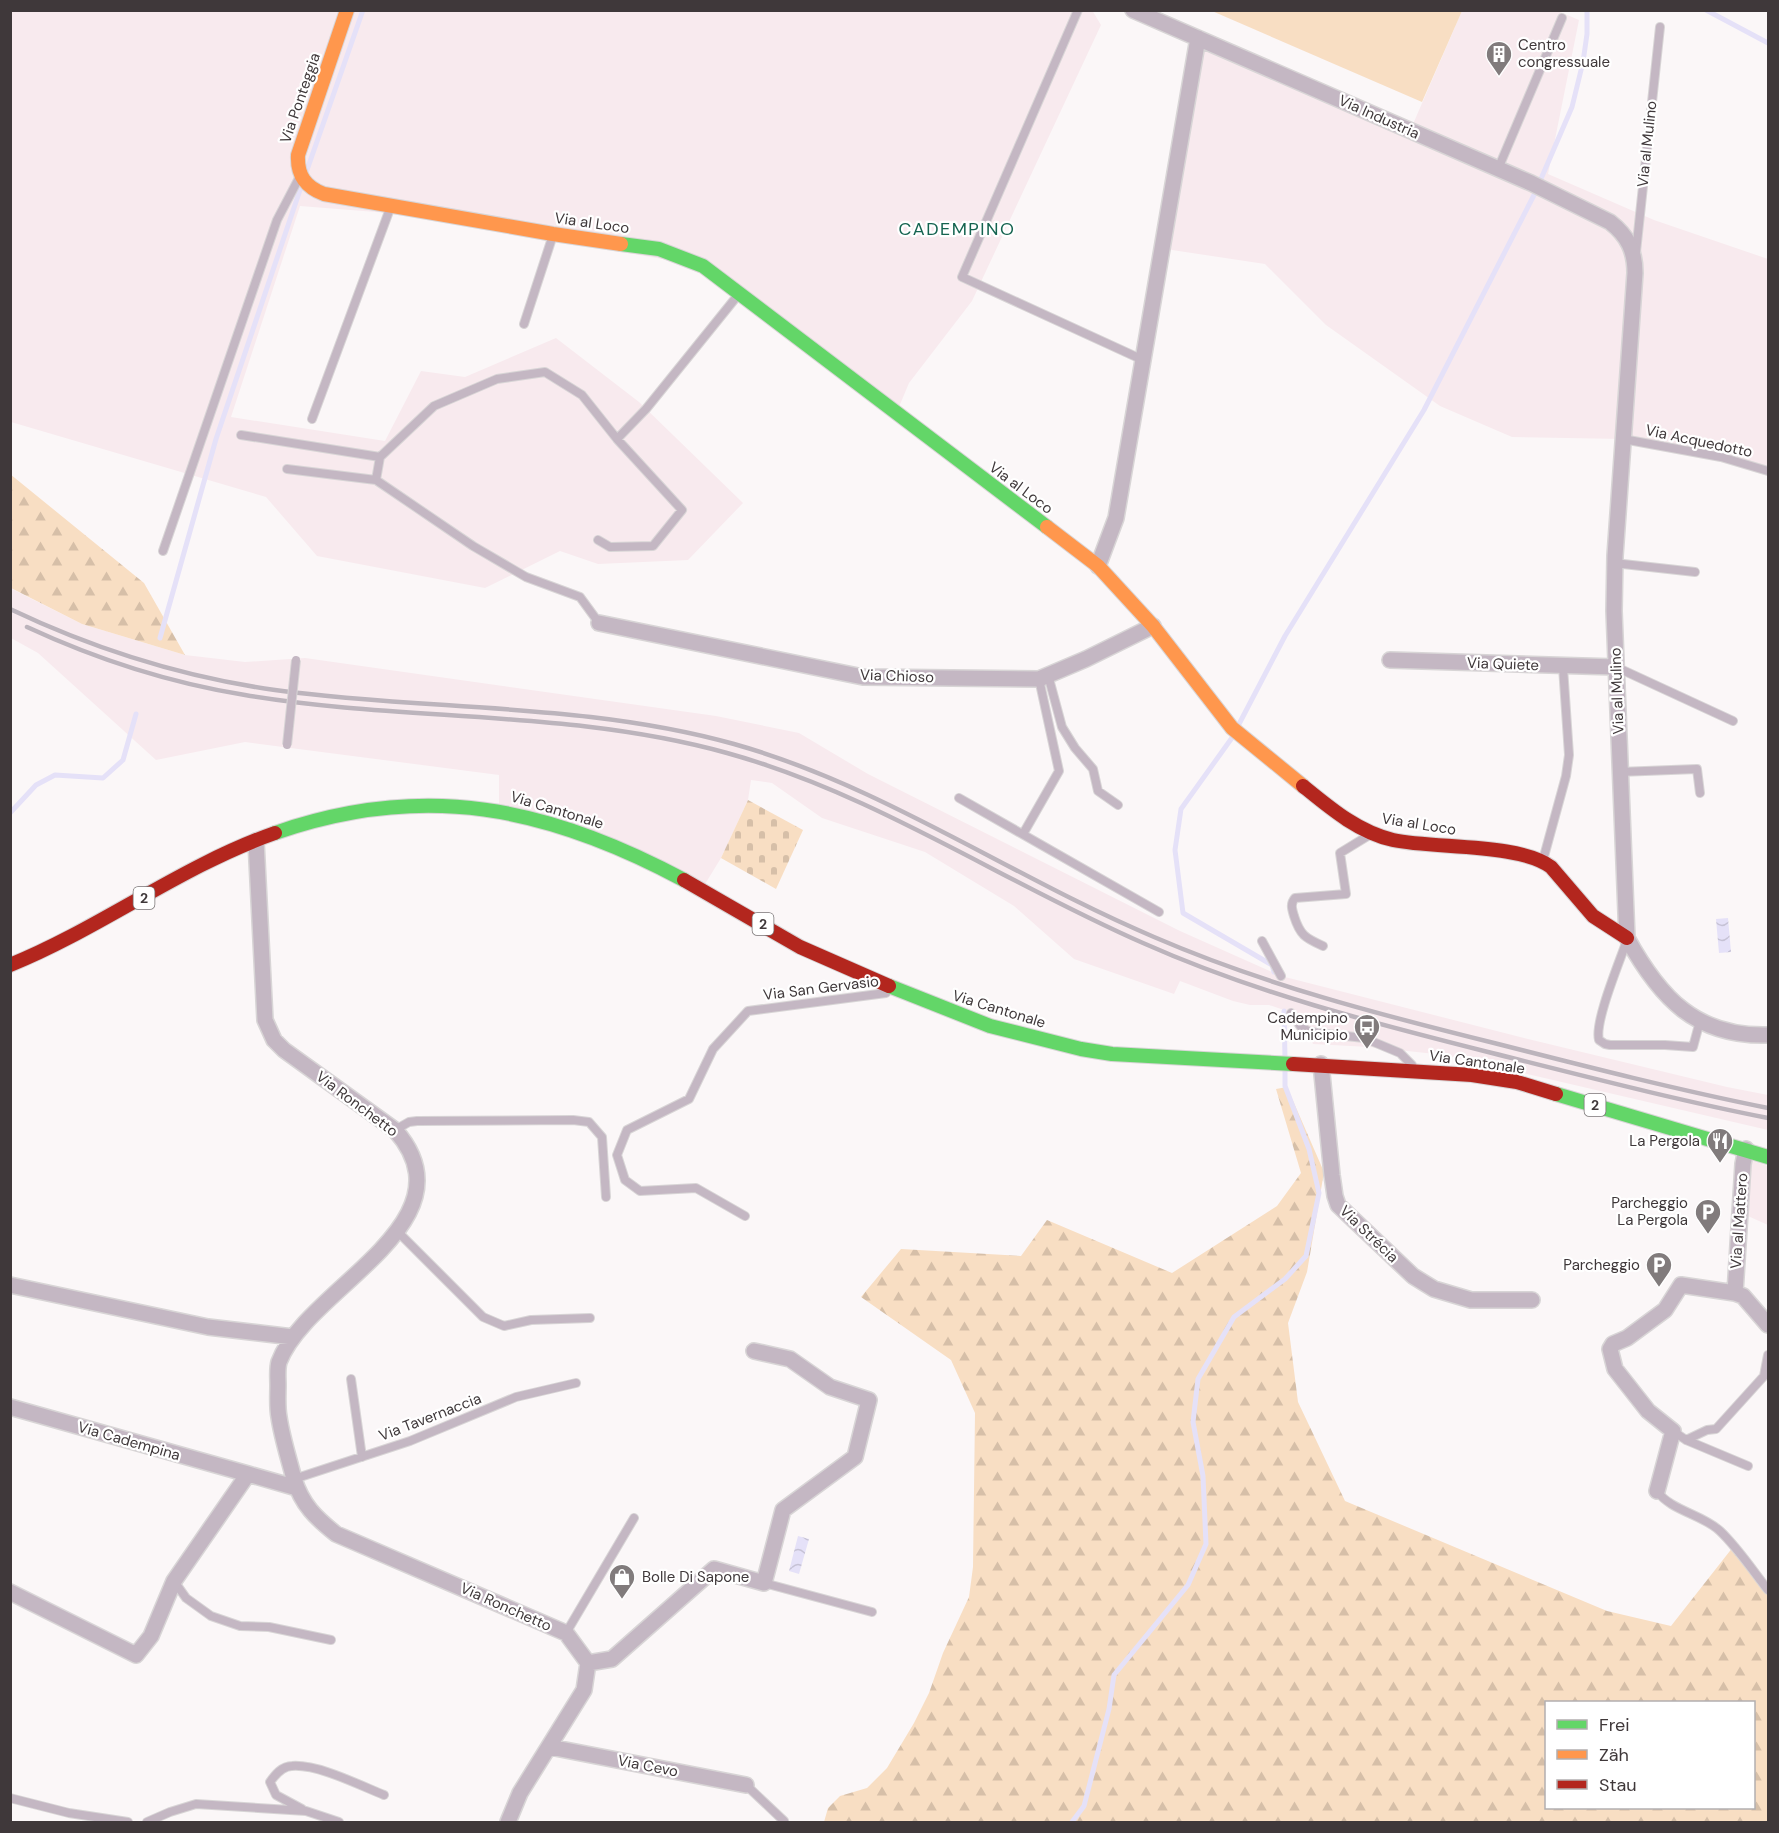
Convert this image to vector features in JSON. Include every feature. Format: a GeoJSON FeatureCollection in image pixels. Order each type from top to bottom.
{"type":"FeatureCollection","features":[{"type":"Feature","properties":{"kind":"main road","name":"Via Ponteggia"},"geometry":{"type":"LineString","coordinates":[[300,177],[297,165],[298,155],[347,10]]}},
{"type":"Feature","properties":{"kind":"main road","name":"Via al Loco"},"geometry":{"type":"LineString","coordinates":[[300,177],[314,192],[553,234],[659,249],[704,266],[1098,566],[1153,626],[1237,732],[1339,816],[1372,833],[1394,840],[1520,854],[1543,861]]}},
{"type":"Feature","properties":{"kind":"main road","name":"Via Cantonale"},"geometry":{"type":"LineString","coordinates":[[256,841],[329,817],[371,808],[432,804],[499,809],[566,826],[628,851],[702,889],[812,953],[900,992],[992,1027],[1082,1050],[1135,1055],[1417,1070],[1517,1082],[1768,1157]]}},
{"type":"Feature","properties":{"kind":"main road","name":"2"},"geometry":{"type":"LineString","coordinates":[[10,965],[33,957],[207,863],[256,841]]}},
{"type":"Feature","properties":{"kind":"main road"},"geometry":{"type":"LineString","coordinates":[[1543,861],[1551,867],[1593,916],[1628,938]]}},
{"type":"Feature","properties":{"kind":"street","name":"Via Industria"},"geometry":{"type":"LineString","coordinates":[[1133,10],[1532,183],[1610,222],[1621,231]]}},
{"type":"Feature","properties":{"kind":"street"},"geometry":{"type":"LineString","coordinates":[[1098,566],[1116,518],[1198,38]]}},
{"type":"Feature","properties":{"kind":"street","name":"Via al Mulino"},"geometry":{"type":"LineString","coordinates":[[1621,231],[1630,244],[1635,261],[1614,563],[1619,772],[1628,938],[1644,969],[1653,980],[1664,992],[1700,1021],[1730,1033],[1768,1035]]}},
{"type":"Feature","properties":{"kind":"street","name":"Via Chioso"},"geometry":{"type":"LineString","coordinates":[[599,623],[863,677],[1044,677],[1153,626]]}},
{"type":"Feature","properties":{"kind":"street","name":"Via Quiete"},"geometry":{"type":"LineString","coordinates":[[1390,660],[1616,668]]}},
{"type":"Feature","properties":{"kind":"street","name":"Via Ronchetto"},"geometry":{"type":"LineString","coordinates":[[256,841],[265,1020],[269,1032],[284,1050],[395,1130],[413,1158],[416,1173],[412,1206],[398,1232],[293,1337],[278,1364],[279,1416],[296,1484],[314,1517],[336,1534],[566,1633],[588,1663]]}},
{"type":"Feature","properties":{"kind":"street","name":"Via Strécia"},"geometry":{"type":"LineString","coordinates":[[1321,1064],[1332,1175],[1338,1205],[1413,1276],[1434,1289],[1471,1300],[1532,1300]]}},
{"type":"Feature","properties":{"kind":"street","name":"Via al Mattero"},"geometry":{"type":"LineString","coordinates":[[1735,1293],[1743,1164],[1746,1149]]}},
{"type":"Feature","properties":{"kind":"street"},"geometry":{"type":"LineString","coordinates":[[10,1285],[208,1327],[293,1337]]}},
{"type":"Feature","properties":{"kind":"street"},"geometry":{"type":"LineString","coordinates":[[1657,1491],[1679,1435],[1648,1411],[1615,1369],[1610,1349],[1612,1344],[1627,1338],[1665,1310],[1681,1285],[1743,1296],[1768,1325]]}},
{"type":"Feature","properties":{"kind":"street"},"geometry":{"type":"LineString","coordinates":[[508,1822],[520,1793],[584,1690],[588,1663],[612,1659],[714,1569],[764,1582],[783,1510],[855,1457],[870,1400],[830,1387],[790,1359],[754,1351]]}},
{"type":"Feature","properties":{"kind":"street","name":"Via Cadempina"},"geometry":{"type":"LineString","coordinates":[[10,1407],[248,1474]]}},
{"type":"Feature","properties":{"kind":"street"},"geometry":{"type":"LineString","coordinates":[[10,1592],[135,1655],[151,1636],[174,1581],[248,1474],[296,1484]]}},
{"type":"Feature","properties":{"kind":"street","name":"Via Cevo"},"geometry":{"type":"LineString","coordinates":[[550,1747],[746,1785]]}},
{"type":"Feature","properties":{"kind":"lane"},"geometry":{"type":"LineString","coordinates":[[1078,10],[962,277],[1143,360]]}},
{"type":"Feature","properties":{"kind":"lane"},"geometry":{"type":"LineString","coordinates":[[1498,169],[1562,18]]}},
{"type":"Feature","properties":{"kind":"lane","name":"Via al Mulino"},"geometry":{"type":"LineString","coordinates":[[1635,261],[1660,27]]}},
{"type":"Feature","properties":{"kind":"lane"},"geometry":{"type":"LineString","coordinates":[[163,551],[277,220],[300,177]]}},
{"type":"Feature","properties":{"kind":"lane"},"geometry":{"type":"LineString","coordinates":[[312,419],[392,205]]}},
{"type":"Feature","properties":{"kind":"lane"},"geometry":{"type":"LineString","coordinates":[[524,324],[553,234]]}},
{"type":"Feature","properties":{"kind":"lane"},"geometry":{"type":"LineString","coordinates":[[616,439],[646,409],[739,294]]}},
{"type":"Feature","properties":{"kind":"lane"},"geometry":{"type":"LineString","coordinates":[[376,480],[380,456],[434,406],[497,379],[545,372],[582,395],[616,439],[682,510],[652,546],[610,547],[598,540]]}},
{"type":"Feature","properties":{"kind":"lane"},"geometry":{"type":"LineString","coordinates":[[241,435],[380,456]]}},
{"type":"Feature","properties":{"kind":"lane","name":"Via Acquedotto"},"geometry":{"type":"LineString","coordinates":[[1623,439],[1721,457],[1768,471]]}},
{"type":"Feature","properties":{"kind":"lane"},"geometry":{"type":"LineString","coordinates":[[287,469],[376,480],[474,546],[526,577],[580,597],[599,623]]}},
{"type":"Feature","properties":{"kind":"lane"},"geometry":{"type":"LineString","coordinates":[[1614,563],[1695,572]]}},
{"type":"Feature","properties":{"kind":"lane"},"geometry":{"type":"LineString","coordinates":[[287,745],[296,660]]}},
{"type":"Feature","properties":{"kind":"lane"},"geometry":{"type":"LineString","coordinates":[[1543,861],[1566,776],[1569,755],[1563,667]]}},
{"type":"Feature","properties":{"kind":"lane"},"geometry":{"type":"LineString","coordinates":[[1616,668],[1733,721]]}},
{"type":"Feature","properties":{"kind":"lane"},"geometry":{"type":"LineString","coordinates":[[1044,677],[1062,727],[1075,748],[1093,769],[1098,791],[1118,804]]}},
{"type":"Feature","properties":{"kind":"lane"},"geometry":{"type":"LineString","coordinates":[[1023,834],[1059,771],[1044,677]]}},
{"type":"Feature","properties":{"kind":"lane"},"geometry":{"type":"LineString","coordinates":[[1619,772],[1697,769],[1700,793]]}},
{"type":"Feature","properties":{"kind":"lane"},"geometry":{"type":"LineString","coordinates":[[959,798],[1159,912]]}},
{"type":"Feature","properties":{"kind":"lane"},"geometry":{"type":"LineString","coordinates":[[1323,946],[1309,940],[1298,931],[1292,901],[1295,898],[1346,894],[1340,853],[1372,833]]}},
{"type":"Feature","properties":{"kind":"lane"},"geometry":{"type":"LineString","coordinates":[[1628,938],[1601,1016],[1598,1029],[1599,1040],[1610,1045],[1693,1047],[1700,1021]]}},
{"type":"Feature","properties":{"kind":"lane"},"geometry":{"type":"LineString","coordinates":[[1262,941],[1281,976]]}},
{"type":"Feature","properties":{"kind":"lane","name":"Via San Gervasio"},"geometry":{"type":"LineString","coordinates":[[745,1216],[696,1188],[640,1191],[624,1180],[616,1155],[627,1130],[689,1099],[713,1049],[748,1011],[900,992]]}},
{"type":"Feature","properties":{"kind":"lane"},"geometry":{"type":"LineString","coordinates":[[1291,1013],[1301,1028],[1310,1032],[1364,1038],[1400,1053],[1417,1070]]}},
{"type":"Feature","properties":{"kind":"lane"},"geometry":{"type":"LineString","coordinates":[[395,1130],[409,1122],[417,1121],[573,1120],[589,1122],[602,1137],[606,1197]]}},
{"type":"Feature","properties":{"kind":"lane"},"geometry":{"type":"LineString","coordinates":[[398,1232],[483,1317],[504,1326],[531,1320],[590,1318]]}},
{"type":"Feature","properties":{"kind":"lane"},"geometry":{"type":"LineString","coordinates":[[1679,1435],[1716,1429],[1764,1376],[1768,1355]]}},
{"type":"Feature","properties":{"kind":"lane"},"geometry":{"type":"LineString","coordinates":[[351,1379],[362,1457]]}},
{"type":"Feature","properties":{"kind":"lane","name":"Via Tavernaccia"},"geometry":{"type":"LineString","coordinates":[[296,1484],[362,1457],[410,1441],[516,1397],[576,1383]]}},
{"type":"Feature","properties":{"kind":"lane"},"geometry":{"type":"LineString","coordinates":[[1679,1435],[1748,1466]]}},
{"type":"Feature","properties":{"kind":"lane"},"geometry":{"type":"LineString","coordinates":[[1657,1491],[1663,1499],[1703,1519],[1720,1531],[1768,1590]]}},
{"type":"Feature","properties":{"kind":"lane"},"geometry":{"type":"LineString","coordinates":[[566,1633],[634,1518]]}},
{"type":"Feature","properties":{"kind":"lane"},"geometry":{"type":"LineString","coordinates":[[174,1581],[186,1598],[211,1616],[240,1626],[269,1627],[331,1640]]}},
{"type":"Feature","properties":{"kind":"lane"},"geometry":{"type":"LineString","coordinates":[[764,1582],[872,1612]]}},
{"type":"Feature","properties":{"kind":"lane"},"geometry":{"type":"LineString","coordinates":[[339,1822],[306,1811],[276,1795],[270,1782],[277,1772],[290,1766],[313,1768],[384,1795]]}},
{"type":"Feature","properties":{"kind":"lane"},"geometry":{"type":"LineString","coordinates":[[746,1785],[784,1821]]}},
{"type":"Feature","properties":{"kind":"lane"},"geometry":{"type":"LineString","coordinates":[[10,1798],[69,1813],[128,1822]]}},
{"type":"Feature","properties":{"kind":"lane"},"geometry":{"type":"LineString","coordinates":[[147,1822],[196,1804],[306,1811]]}},
{"type":"Feature","properties":{"kind":"shaded area"},"geometry":{"type":"Polygon","coordinates":[[[1092,10],[1101,25],[972,301],[909,383],[896,414],[703,266],[401,214],[300,206],[231,417],[385,441],[421,371],[465,377],[556,338],[639,402],[743,503],[688,560],[598,564],[560,551],[485,588],[317,556],[266,497],[11,422],[10,11],[1092,10]]]}},
{"type":"Feature","properties":{"kind":"shaded area"},"geometry":{"type":"Polygon","coordinates":[[[1462,11],[1558,11],[1579,20],[1548,174],[1654,220],[1768,259],[1768,471],[1623,439],[1512,437],[1440,406],[1326,325],[1265,264],[1162,247],[1199,38],[1410,131],[1462,11]]]}},
{"type":"Feature","properties":{"kind":"shaded area"},"geometry":{"type":"Polygon","coordinates":[[[10,588],[82,624],[185,655],[245,662],[305,658],[716,716],[799,733],[868,774],[1180,931],[1281,976],[1528,1039],[1768,1095],[1768,1130],[1445,1055],[1313,1044],[1299,1015],[1269,1005],[1250,1005],[1233,1001],[1180,981],[1174,994],[1074,959],[1014,906],[925,852],[822,818],[772,783],[751,780],[748,800],[721,858],[702,889],[499,809],[499,775],[245,742],[156,760],[38,653],[11,638],[10,588]]]}},
{"type":"Feature","properties":{"kind":"shaded area"},"geometry":{"type":"Polygon","coordinates":[[[1746,1159],[1768,1166],[1768,1225],[1739,1212],[1746,1159]]]}},
{"type":"Feature","properties":{"kind":"green space"},"geometry":{"type":"Polygon","coordinates":[[[1212,11],[1462,11],[1422,102],[1212,11]]]}},
{"type":"Feature","properties":{"kind":"green space"},"geometry":{"type":"Polygon","coordinates":[[[10,474],[144,583],[185,655],[82,624],[11,588],[10,474]]]}},
{"type":"Feature","properties":{"kind":"green space"},"geometry":{"type":"Polygon","coordinates":[[[748,800],[803,830],[776,889],[721,858],[748,800]]]}},
{"type":"Feature","properties":{"kind":"green space"},"geometry":{"type":"Polygon","coordinates":[[[1287,1087],[1324,1172],[1307,1272],[1288,1323],[1298,1402],[1345,1501],[1607,1611],[1671,1626],[1733,1547],[1768,1590],[1768,1822],[824,1822],[828,1808],[840,1796],[867,1788],[887,1768],[914,1723],[969,1597],[973,1567],[975,1413],[951,1360],[861,1297],[901,1249],[1021,1256],[1047,1220],[1172,1273],[1277,1206],[1301,1173],[1276,1089],[1287,1087]]]}},
{"type":"Feature","properties":{"kind":"water"},"geometry":{"type":"Polygon","coordinates":[[[1728,918],[1731,952],[1719,953],[1716,919],[1728,918]]]}},
{"type":"Feature","properties":{"kind":"water"},"geometry":{"type":"Polygon","coordinates":[[[798,1536],[809,1539],[799,1574],[789,1571],[798,1536]]]}},
{"type":"Feature","properties":{"kind":"waterway"},"geometry":{"type":"LineString","coordinates":[[307,170],[363,10]]}},
{"type":"Feature","properties":{"kind":"waterway"},"geometry":{"type":"LineString","coordinates":[[1238,726],[1285,636],[1424,410],[1534,195],[1572,107],[1583,62],[1587,34],[1587,10]]}},
{"type":"Feature","properties":{"kind":"waterway"},"geometry":{"type":"LineString","coordinates":[[1706,10],[1768,43]]}},
{"type":"Feature","properties":{"kind":"waterway"},"geometry":{"type":"LineString","coordinates":[[160,638],[216,439],[301,187]]}},
{"type":"Feature","properties":{"kind":"waterway"},"geometry":{"type":"LineString","coordinates":[[10,813],[36,785],[55,775],[103,778],[123,760],[136,714]]}},
{"type":"Feature","properties":{"kind":"waterway"},"geometry":{"type":"LineString","coordinates":[[1234,735],[1181,809],[1175,850],[1183,913],[1272,965],[1274,972]]}},
{"type":"Feature","properties":{"kind":"waterway"},"geometry":{"type":"LineString","coordinates":[[1284,1011],[1285,1058]]}},
{"type":"Feature","properties":{"kind":"waterway"},"geometry":{"type":"LineString","coordinates":[[1072,1822],[1084,1806],[1109,1709],[1114,1675],[1188,1585],[1206,1544],[1203,1476],[1193,1422],[1198,1379],[1234,1317],[1285,1279],[1306,1256],[1319,1193],[1309,1149],[1285,1086],[1285,1067]]}},
{"type":"Feature","properties":{"kind":"railway"},"geometry":{"type":"LineString","coordinates":[[10,609],[74,637],[140,660],[241,684],[332,697],[506,709],[621,721],[677,730],[734,744],[843,783],[1101,913],[1238,970],[1324,998],[1410,1022],[1633,1078],[1768,1108]]}},
{"type":"Feature","properties":{"kind":"railway"},"geometry":{"type":"LineString","coordinates":[[27,627],[80,649],[161,677],[217,690],[305,703],[608,729],[667,739],[727,753],[782,770],[835,791],[938,840],[1091,919],[1185,961],[1228,977],[1271,992],[1403,1030],[1630,1087],[1768,1118]]}},
{"type":"Feature","properties":{"kind":"traffic: fast"},"geometry":{"type":"LineString","coordinates":[[621,244],[659,249],[703,266],[1047,527]]}},
{"type":"Feature","properties":{"kind":"traffic: fast"},"geometry":{"type":"LineString","coordinates":[[275,833],[330,817],[383,808],[434,806],[484,810],[534,819],[584,835],[633,855],[684,880]]}},
{"type":"Feature","properties":{"kind":"traffic: fast"},"geometry":{"type":"LineString","coordinates":[[889,986],[990,1026],[1081,1049],[1112,1054],[1293,1064]]}},
{"type":"Feature","properties":{"kind":"traffic: fast"},"geometry":{"type":"LineString","coordinates":[[1556,1094],[1768,1157]]}},
{"type":"Feature","properties":{"kind":"traffic: slow"},"geometry":{"type":"LineString","coordinates":[[347,10],[298,155],[299,169],[307,184],[324,194],[621,244]]}},
{"type":"Feature","properties":{"kind":"traffic: slow"},"geometry":{"type":"LineString","coordinates":[[1047,527],[1098,566],[1153,626],[1232,728],[1303,786]]}},
{"type":"Feature","properties":{"kind":"traffic: jam"},"geometry":{"type":"LineString","coordinates":[[1303,786],[1345,818],[1380,836],[1411,843],[1498,850],[1537,859],[1551,867],[1593,916],[1627,938]]}},
{"type":"Feature","properties":{"kind":"traffic: jam"},"geometry":{"type":"LineString","coordinates":[[10,965],[77,933],[207,862],[275,833]]}},
{"type":"Feature","properties":{"kind":"traffic: jam"},"geometry":{"type":"LineString","coordinates":[[684,880],[800,947],[889,986]]}},
{"type":"Feature","properties":{"kind":"traffic: jam"},"geometry":{"type":"LineString","coordinates":[[1293,1064],[1472,1075],[1517,1082],[1556,1094]]}},
{"type":"Feature","properties":{"kind":"place","name":"Centro congressuale"},"geometry":{"type":"Point","coordinates":[1499,77]}},
{"type":"Feature","properties":{"kind":"place","name":"Cadempino Municipio"},"geometry":{"type":"Point","coordinates":[1367,1050]}},
{"type":"Feature","properties":{"kind":"place","name":"La Pergola"},"geometry":{"type":"Point","coordinates":[1720,1164]}},
{"type":"Feature","properties":{"kind":"place","name":"Parcheggio La Pergola"},"geometry":{"type":"Point","coordinates":[1708,1235]}},
{"type":"Feature","properties":{"kind":"place","name":"Parcheggio"},"geometry":{"type":"Point","coordinates":[1659,1288]}},
{"type":"Feature","properties":{"kind":"place","name":"Bolle Di Sapone"},"geometry":{"type":"Point","coordinates":[622,1600]}},
{"type":"Feature","properties":{"kind":"district","name":"CADEMPINO"},"geometry":{"type":"Point","coordinates":[957,229]}}]}
